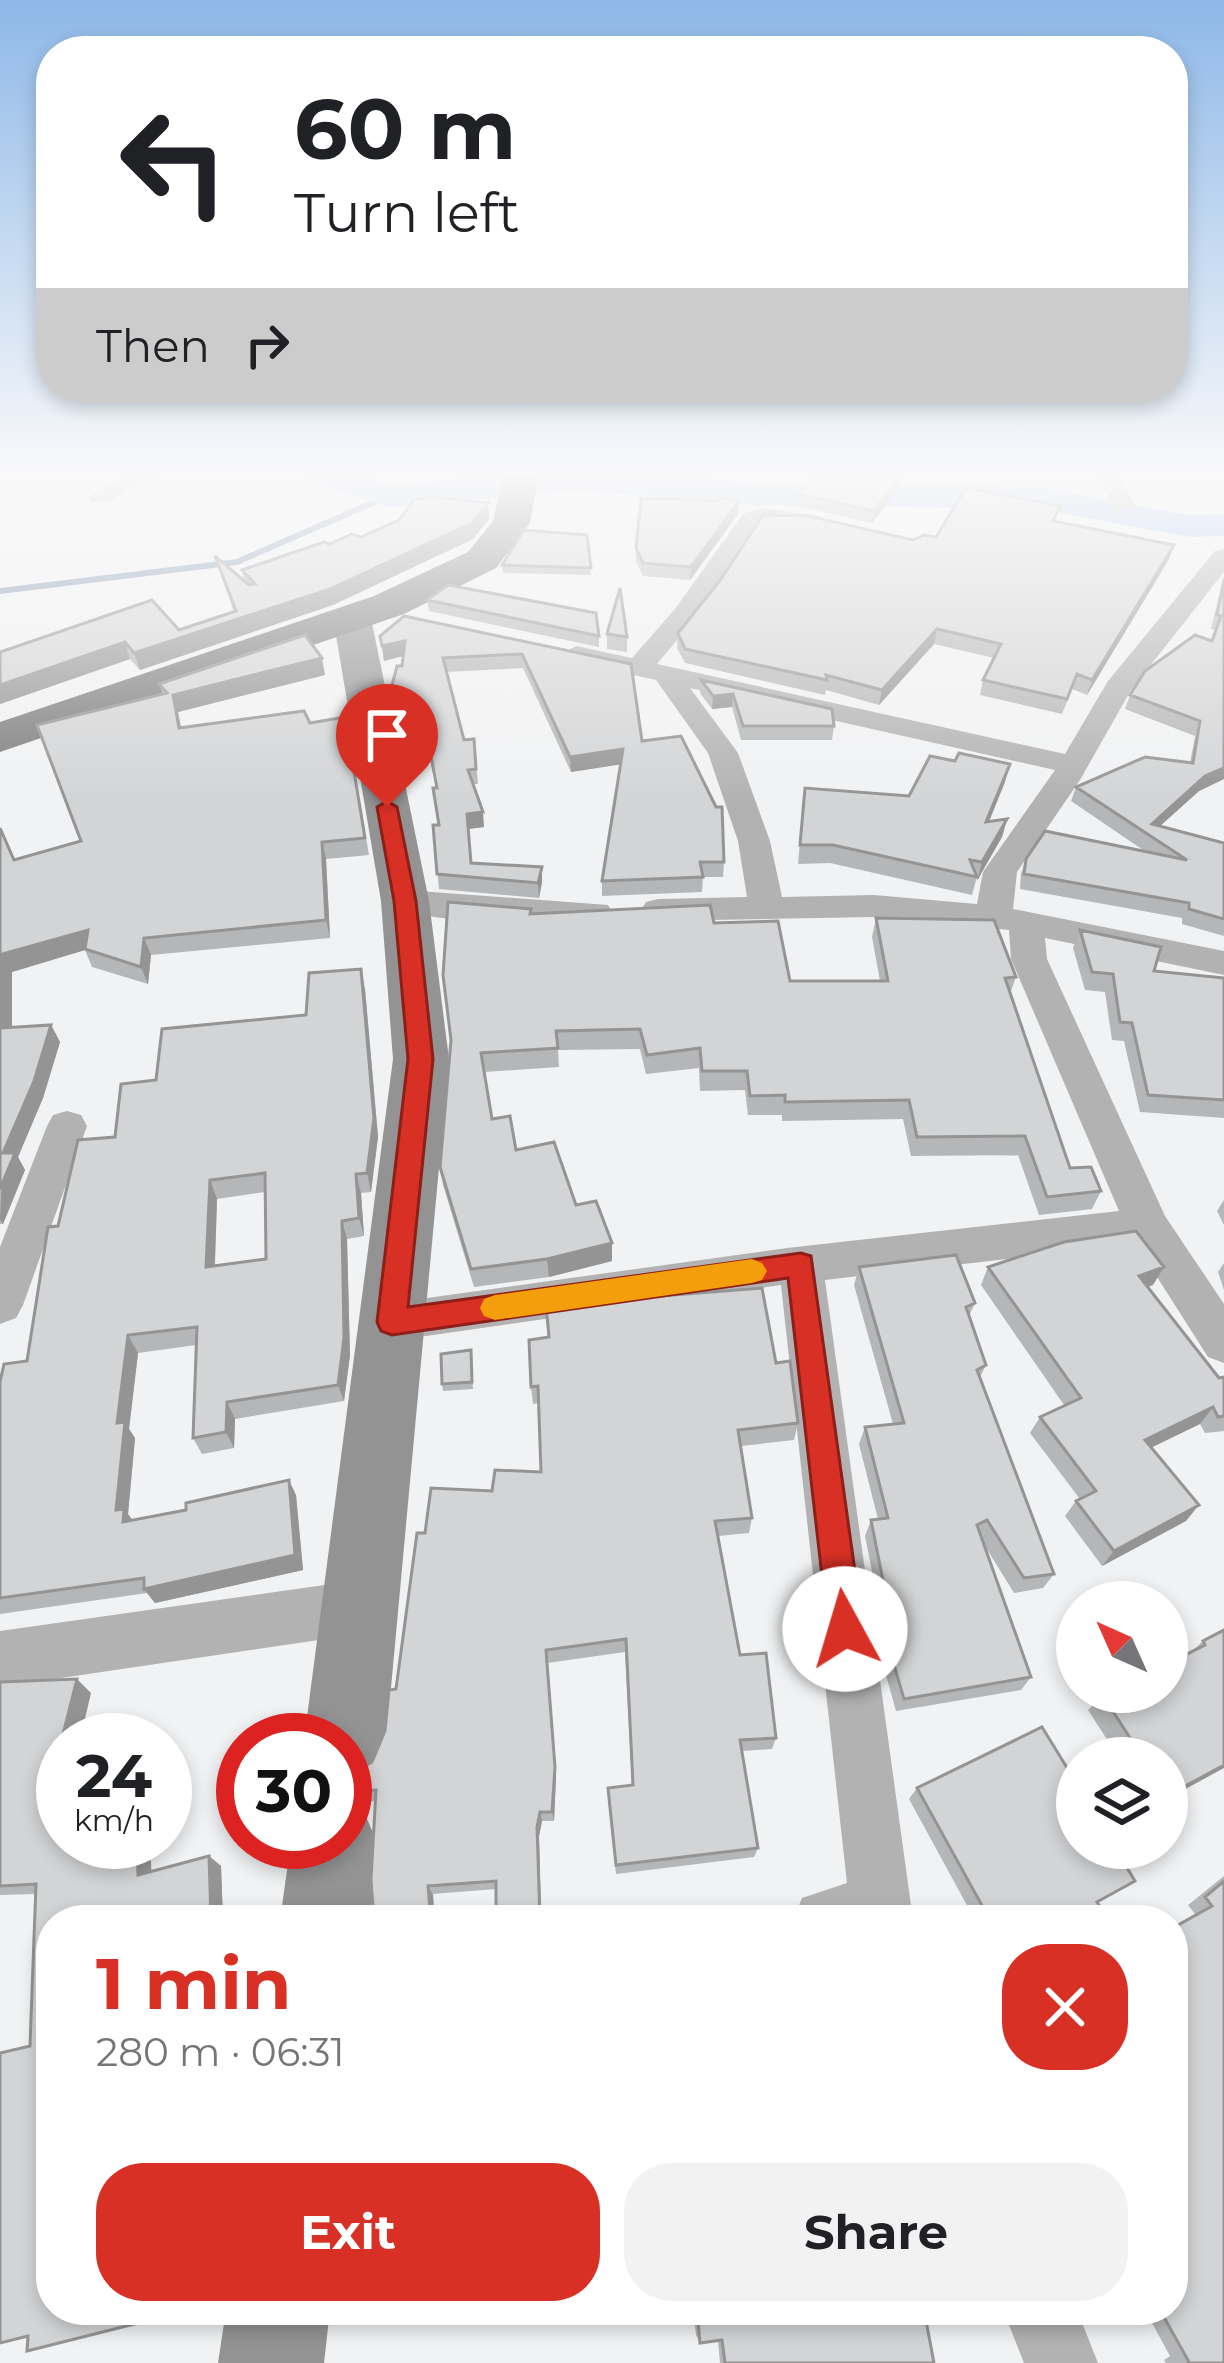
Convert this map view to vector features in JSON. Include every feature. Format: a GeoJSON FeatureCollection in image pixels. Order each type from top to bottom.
{"type":"FeatureCollection","features":[{"type":"Feature","properties":{"kind":"main road"},"geometry":{"type":"LineString","coordinates":[[0,738],[365,614],[432,583]]}},
{"type":"Feature","properties":{"kind":"street"},"geometry":{"type":"LineString","coordinates":[[651,670],[706,583]]}},
{"type":"Feature","properties":{"kind":"street"},"geometry":{"type":"LineString","coordinates":[[1202,583],[1118,687],[1073,765],[1000,872],[993,901],[1012,920],[1147,1225],[1224,1342]]}},
{"type":"Feature","properties":{"kind":"street"},"geometry":{"type":"LineString","coordinates":[[348,1713],[421,1059],[405,901],[365,614],[424,623]]}},
{"type":"Feature","properties":{"kind":"street"},"geometry":{"type":"LineString","coordinates":[[549,649],[1073,765]]}},
{"type":"Feature","properties":{"kind":"street"},"geometry":{"type":"LineString","coordinates":[[651,670],[723,753],[754,841],[766,905]]}},
{"type":"Feature","properties":{"kind":"street"},"geometry":{"type":"LineString","coordinates":[[405,901],[550,914],[874,905],[1012,920],[1224,963]]}},
{"type":"Feature","properties":{"kind":"street"},"geometry":{"type":"LineString","coordinates":[[0,1305],[67,1126]]}},
{"type":"Feature","properties":{"kind":"street"},"geometry":{"type":"LineString","coordinates":[[392,1322],[801,1264],[1147,1225]]}},
{"type":"Feature","properties":{"kind":"street"},"geometry":{"type":"LineString","coordinates":[[801,1264],[860,1905]]}},
{"type":"Feature","properties":{"kind":"street"},"geometry":{"type":"LineString","coordinates":[[0,1659],[360,1607]]}},
{"type":"Feature","properties":{"kind":"street"},"geometry":{"type":"LineString","coordinates":[[328,1905],[331,1869]]}},
{"type":"Feature","properties":{"kind":"street"},"geometry":{"type":"LineString","coordinates":[[271,2363],[276,2325]]}},
{"type":"Feature","properties":{"kind":"street"},"geometry":{"type":"LineString","coordinates":[[1046,2325],[1061,2363]]}},
{"type":"Feature","properties":{"kind":"building"},"geometry":{"type":"Polygon","coordinates":[[[225,583],[342,583],[134,653],[125,642],[0,685],[0,652],[152,600],[179,630],[236,611],[225,583]]]}},
{"type":"Feature","properties":{"kind":"building"},"geometry":{"type":"Polygon","coordinates":[[[718,583],[1151,583],[1092,680],[1077,674],[1067,699],[983,680],[1001,644],[937,629],[882,690],[685,649],[678,633],[718,583]]]}},
{"type":"Feature","properties":{"kind":"building"},"geometry":{"type":"Polygon","coordinates":[[[1224,583],[1224,768],[1205,776],[1152,824],[1224,843],[1224,919],[1189,909],[1189,903],[1024,874],[1026,859],[1045,831],[1187,860],[1076,787],[1145,757],[1193,763],[1200,721],[1130,695],[1145,671],[1195,635],[1212,641],[1221,616],[1217,615],[1224,583]]]}},
{"type":"Feature","properties":{"kind":"building"},"geometry":{"type":"Polygon","coordinates":[[[448,585],[596,613],[599,636],[427,600],[448,585]]]}},
{"type":"Feature","properties":{"kind":"building"},"geometry":{"type":"Polygon","coordinates":[[[620,588],[627,637],[607,634],[620,588]]]}},
{"type":"Feature","properties":{"kind":"building"},"geometry":{"type":"Polygon","coordinates":[[[404,616],[631,664],[642,741],[681,736],[716,807],[722,807],[724,862],[700,862],[703,877],[602,881],[623,749],[570,757],[522,654],[443,658],[464,740],[474,739],[476,769],[468,770],[483,812],[467,814],[471,863],[542,867],[538,883],[437,874],[433,825],[439,825],[433,788],[437,788],[427,735],[401,736],[391,689],[397,666],[402,666],[405,641],[382,646],[380,636],[404,616]]]}},
{"type":"Feature","properties":{"kind":"building"},"geometry":{"type":"Polygon","coordinates":[[[305,635],[322,658],[173,695],[179,728],[304,711],[310,723],[345,717],[365,838],[322,842],[326,920],[144,938],[141,967],[85,949],[88,930],[3,954],[2,1028],[51,1025],[34,1081],[3,1153],[15,1153],[0,1189],[0,828],[14,860],[81,841],[37,725],[167,693],[159,684],[305,635]]]}},
{"type":"Feature","properties":{"kind":"building"},"geometry":{"type":"Polygon","coordinates":[[[701,680],[832,709],[834,726],[743,726],[733,694],[713,696],[701,680]]]}},
{"type":"Feature","properties":{"kind":"building"},"geometry":{"type":"Polygon","coordinates":[[[959,753],[1010,764],[986,822],[1007,819],[982,862],[970,860],[977,877],[833,845],[800,845],[805,788],[909,796],[930,756],[955,761],[959,753]]]}},
{"type":"Feature","properties":{"kind":"building"},"geometry":{"type":"Polygon","coordinates":[[[448,902],[531,909],[530,914],[710,905],[714,923],[778,921],[790,981],[888,981],[876,918],[994,920],[1016,977],[1005,978],[1070,1168],[1091,1167],[1101,1191],[1047,1197],[1025,1136],[917,1137],[909,1100],[785,1102],[785,1095],[750,1096],[747,1071],[702,1071],[700,1048],[647,1055],[640,1029],[556,1031],[558,1048],[481,1053],[492,1119],[510,1116],[516,1150],[554,1142],[576,1205],[596,1201],[612,1243],[547,1259],[471,1269],[440,1167],[451,1040],[443,975],[448,902]]]}},
{"type":"Feature","properties":{"kind":"building"},"geometry":{"type":"Polygon","coordinates":[[[1080,930],[1161,947],[1154,971],[1224,978],[1224,1100],[1148,1095],[1132,1023],[1120,1022],[1113,974],[1092,972],[1080,930]]]}},
{"type":"Feature","properties":{"kind":"building"},"geometry":{"type":"Polygon","coordinates":[[[361,969],[374,1118],[367,1173],[356,1174],[359,1218],[342,1221],[344,1338],[338,1385],[227,1402],[226,1432],[193,1438],[197,1327],[128,1335],[117,1423],[125,1422],[116,1510],[124,1509],[123,1522],[186,1510],[186,1503],[289,1480],[295,1555],[144,1589],[144,1578],[0,1598],[0,1382],[4,1364],[27,1361],[48,1227],[58,1226],[78,1140],[115,1137],[121,1084],[156,1080],[162,1029],[306,1015],[309,973],[361,969]],[[265,1173],[210,1180],[206,1267],[266,1259],[265,1173]]]}},
{"type":"Feature","properties":{"kind":"building"},"geometry":{"type":"Polygon","coordinates":[[[1136,1231],[1164,1267],[1139,1276],[1219,1378],[1224,1377],[1224,1416],[1218,1417],[1213,1407],[1145,1440],[1199,1505],[1114,1551],[1076,1501],[1096,1491],[1040,1417],[1081,1398],[988,1267],[1064,1242],[1136,1231]]]}},
{"type":"Feature","properties":{"kind":"building"},"geometry":{"type":"Polygon","coordinates":[[[956,1255],[975,1303],[966,1307],[986,1365],[977,1370],[1054,1574],[1024,1578],[987,1520],[977,1525],[1031,1677],[904,1699],[889,1648],[885,1617],[890,1616],[871,1520],[888,1518],[865,1427],[904,1423],[859,1267],[956,1255]]]}},
{"type":"Feature","properties":{"kind":"building"},"geometry":{"type":"Polygon","coordinates":[[[762,1288],[776,1363],[790,1361],[798,1423],[738,1430],[752,1518],[715,1521],[740,1655],[766,1653],[776,1738],[740,1740],[758,1848],[616,1865],[608,1788],[633,1785],[626,1639],[546,1650],[555,1767],[552,1812],[540,1812],[537,1827],[540,1905],[496,1905],[496,1881],[428,1886],[430,1905],[373,1905],[376,1790],[372,1790],[372,1762],[385,1731],[389,1690],[396,1689],[417,1533],[425,1533],[431,1488],[492,1491],[495,1470],[541,1472],[538,1386],[531,1387],[529,1340],[549,1337],[546,1305],[762,1288]]]}},
{"type":"Feature","properties":{"kind":"building"},"geometry":{"type":"Polygon","coordinates":[[[471,1350],[472,1382],[442,1384],[441,1354],[471,1350]]]}},
{"type":"Feature","properties":{"kind":"building"},"geometry":{"type":"Polygon","coordinates":[[[1224,1630],[1224,1765],[1188,1785],[1188,1737],[1129,1737],[1114,1713],[1188,1713],[1188,1654],[1205,1645],[1203,1641],[1224,1630]]]}},
{"type":"Feature","properties":{"kind":"building"},"geometry":{"type":"Polygon","coordinates":[[[77,1679],[68,1713],[36,1713],[36,1869],[138,1869],[138,1875],[192,1869],[192,1861],[209,1856],[211,1905],[36,1905],[36,2325],[130,2325],[27,2351],[28,2336],[0,2343],[0,2053],[30,2046],[36,1884],[0,1886],[0,1682],[77,1679]]]}},
{"type":"Feature","properties":{"kind":"building"},"geometry":{"type":"Polygon","coordinates":[[[1042,1727],[1056,1750],[1056,1869],[1128,1869],[1135,1881],[1097,1902],[1099,1905],[982,1905],[917,1788],[1042,1727]]]}},
{"type":"Feature","properties":{"kind":"building"},"geometry":{"type":"Polygon","coordinates":[[[1224,1881],[1224,2363],[1188,2363],[1168,2325],[1188,2325],[1188,1920],[1212,1906],[1205,1897],[1224,1881]]]}},
{"type":"Feature","properties":{"kind":"building"},"geometry":{"type":"Polygon","coordinates":[[[698,2325],[927,2325],[934,2363],[725,2363],[722,2340],[700,2343],[698,2325]]]}},
{"type":"Feature","properties":{"kind":"waterway"},"geometry":{"type":"LineString","coordinates":[[0,591],[63,583]]}},
{"type":"Feature","properties":{"kind":"slow traffic"},"geometry":{"type":"LineString","coordinates":[[495,1308],[752,1271]]}},
{"type":"Feature","properties":{"kind":"route"},"geometry":{"type":"LineString","coordinates":[[387,807],[405,901],[421,1059],[392,1322],[801,1264],[845,1629]]}}]}
